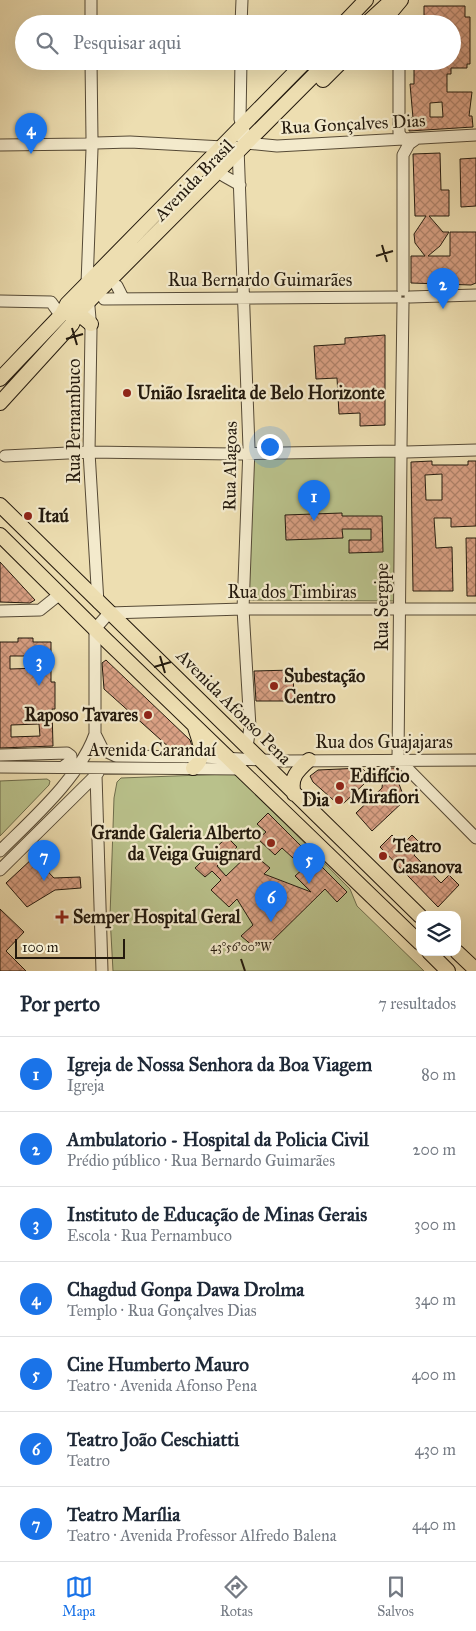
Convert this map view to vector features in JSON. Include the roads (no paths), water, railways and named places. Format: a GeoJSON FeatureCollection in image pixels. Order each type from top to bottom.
{"type":"FeatureCollection","features":[{"type":"Feature","properties":{"kind":"main road"},"geometry":{"type":"LineString","coordinates":[[352,15],[366,0]]}},
{"type":"Feature","properties":{"kind":"main road"},"geometry":{"type":"LineString","coordinates":[[391,15],[401,0]]}},
{"type":"Feature","properties":{"kind":"main road"},"geometry":{"type":"LineString","coordinates":[[368,15],[387,1]]}},
{"type":"Feature","properties":{"kind":"main road"},"geometry":{"type":"LineString","coordinates":[[374,15],[387,1]]}},
{"type":"Feature","properties":{"kind":"main road","name":"Avenida Brasil"},"geometry":{"type":"LineString","coordinates":[[80,310],[120,292],[224,176],[243,139],[299,70]]}},
{"type":"Feature","properties":{"kind":"main road","name":"Avenida Brasil"},"geometry":{"type":"LineString","coordinates":[[0,379],[80,310],[309,70]]}},
{"type":"Feature","properties":{"kind":"main road","name":"Avenida Brasil"},"geometry":{"type":"LineString","coordinates":[[243,139],[318,70]]}},
{"type":"Feature","properties":{"kind":"main road","name":"Avenida Brasil"},"geometry":{"type":"LineString","coordinates":[[0,403],[223,146],[243,139],[331,70]]}},
{"type":"Feature","properties":{"kind":"main road","name":"Avenida Afonso Pena"},"geometry":{"type":"LineString","coordinates":[[0,505],[98,603],[164,663],[246,747],[416,912]]}},
{"type":"Feature","properties":{"kind":"main road"},"geometry":{"type":"LineString","coordinates":[[0,535],[416,939]]}},
{"type":"Feature","properties":{"kind":"main road"},"geometry":{"type":"LineString","coordinates":[[195,726],[198,762]]}},
{"type":"Feature","properties":{"kind":"main road"},"geometry":{"type":"LineString","coordinates":[[230,759],[246,747]]}},
{"type":"Feature","properties":{"kind":"main road"},"geometry":{"type":"LineString","coordinates":[[294,794],[291,785],[294,775],[309,760]]}},
{"type":"Feature","properties":{"kind":"main road"},"geometry":{"type":"LineString","coordinates":[[241,769],[260,774],[302,814],[328,826]]}},
{"type":"Feature","properties":{"kind":"main road"},"geometry":{"type":"LineString","coordinates":[[433,956],[448,971]]}},
{"type":"Feature","properties":{"kind":"main road"},"geometry":{"type":"LineString","coordinates":[[461,956],[476,970]]}},
{"type":"Feature","properties":{"kind":"street"},"geometry":{"type":"LineString","coordinates":[[91,0],[91,15]]}},
{"type":"Feature","properties":{"kind":"street"},"geometry":{"type":"LineString","coordinates":[[241,15],[242,0]]}},
{"type":"Feature","properties":{"kind":"street","name":"Rua Pernambuco"},"geometry":{"type":"LineString","coordinates":[[91,70],[92,144],[80,310],[98,603]]}},
{"type":"Feature","properties":{"kind":"street","name":"Rua Alagoas"},"geometry":{"type":"LineString","coordinates":[[241,70],[243,139],[240,185],[249,453],[244,609],[250,727],[246,747]]}},
{"type":"Feature","properties":{"kind":"street"},"geometry":{"type":"LineString","coordinates":[[399,70],[399,132],[403,139]]}},
{"type":"Feature","properties":{"kind":"street","name":"Rua Gonçalves Dias"},"geometry":{"type":"LineString","coordinates":[[243,139],[277,146],[476,135]]}},
{"type":"Feature","properties":{"kind":"street"},"geometry":{"type":"LineString","coordinates":[[389,139],[397,144],[403,155]]}},
{"type":"Feature","properties":{"kind":"street"},"geometry":{"type":"LineString","coordinates":[[403,155],[409,144],[416,139]]}},
{"type":"Feature","properties":{"kind":"street"},"geometry":{"type":"LineString","coordinates":[[0,145],[130,142],[223,146]]}},
{"type":"Feature","properties":{"kind":"street","name":"Rua Sergipe"},"geometry":{"type":"LineString","coordinates":[[398,758],[403,155]]}},
{"type":"Feature","properties":{"kind":"street"},"geometry":{"type":"LineString","coordinates":[[224,176],[240,185]]}},
{"type":"Feature","properties":{"kind":"street","name":"Rua Bernardo Guimarães"},"geometry":{"type":"LineString","coordinates":[[120,292],[244,298],[476,295]]}},
{"type":"Feature","properties":{"kind":"street"},"geometry":{"type":"LineString","coordinates":[[0,301],[51,302],[80,310]]}},
{"type":"Feature","properties":{"kind":"street"},"geometry":{"type":"LineString","coordinates":[[5,456],[89,452],[249,453],[476,450]]}},
{"type":"Feature","properties":{"kind":"street"},"geometry":{"type":"LineString","coordinates":[[0,611],[40,610],[60,594]]}},
{"type":"Feature","properties":{"kind":"street","name":"Rua dos Timbiras"},"geometry":{"type":"LineString","coordinates":[[109,613],[244,609],[476,609]]}},
{"type":"Feature","properties":{"kind":"street"},"geometry":{"type":"LineString","coordinates":[[0,870],[116,756],[103,750],[96,734],[95,629],[109,613]]}},
{"type":"Feature","properties":{"kind":"street"},"geometry":{"type":"LineString","coordinates":[[0,851],[77,768],[86,756],[96,734]]}},
{"type":"Feature","properties":{"kind":"street","name":"Avenida Carandaí"},"geometry":{"type":"LineString","coordinates":[[0,755],[67,753],[71,761],[63,767]]}},
{"type":"Feature","properties":{"kind":"street","name":"Avenida Carandaí"},"geometry":{"type":"LineString","coordinates":[[116,756],[198,762],[241,769]]}},
{"type":"Feature","properties":{"kind":"street"},"geometry":{"type":"LineString","coordinates":[[398,758],[476,838]]}},
{"type":"Feature","properties":{"kind":"street","name":"Rua dos Guajajaras"},"geometry":{"type":"LineString","coordinates":[[261,761],[398,758],[476,760]]}},
{"type":"Feature","properties":{"kind":"street","name":"Avenida Carandaí"},"geometry":{"type":"LineString","coordinates":[[0,767],[63,767],[100,771],[230,759],[261,761]]}},
{"type":"Feature","properties":{"kind":"street"},"geometry":{"type":"LineString","coordinates":[[100,771],[97,810],[102,971]]}},
{"type":"Feature","properties":{"kind":"street"},"geometry":{"type":"LineString","coordinates":[[75,798],[91,801],[97,810]]}},
{"type":"Feature","properties":{"kind":"place","name":"Chagdud Gonpa Dawa Drolma"},"geometry":{"type":"Point","coordinates":[31,154]}},
{"type":"Feature","properties":{"kind":"place","name":"Ambulatorio - Hospital da Policia Civil"},"geometry":{"type":"Point","coordinates":[443,309]}},
{"type":"Feature","properties":{"kind":"place","name":"União Israelita de Belo Horizonte"},"geometry":{"type":"Point","coordinates":[127,393]}},
{"type":"Feature","properties":{"kind":"place","name":"Itaú"},"geometry":{"type":"Point","coordinates":[28,516]}},
{"type":"Feature","properties":{"kind":"place","name":"Igreja de Nossa Senhora da Boa Viagem"},"geometry":{"type":"Point","coordinates":[314,521]}},
{"type":"Feature","properties":{"kind":"place","name":"Instituto de Educação de Minas Gerais"},"geometry":{"type":"Point","coordinates":[39,686]}},
{"type":"Feature","properties":{"kind":"place","name":"Subestação Centro"},"geometry":{"type":"Point","coordinates":[274,686]}},
{"type":"Feature","properties":{"kind":"place","name":"Raposo Tavares"},"geometry":{"type":"Point","coordinates":[148,715]}},
{"type":"Feature","properties":{"kind":"place","name":"Edifício Mirafiori"},"geometry":{"type":"Point","coordinates":[340,786]}},
{"type":"Feature","properties":{"kind":"place","name":"Dia"},"geometry":{"type":"Point","coordinates":[339,800]}},
{"type":"Feature","properties":{"kind":"place","name":"Grande Galeria Alberto da Veiga Guignard"},"geometry":{"type":"Point","coordinates":[271,843]}},
{"type":"Feature","properties":{"kind":"place","name":"Teatro Casanova"},"geometry":{"type":"Point","coordinates":[383,856]}},
{"type":"Feature","properties":{"kind":"place","name":"Teatro Marília"},"geometry":{"type":"Point","coordinates":[44,881]}},
{"type":"Feature","properties":{"kind":"place","name":"Cine Humberto Mauro"},"geometry":{"type":"Point","coordinates":[309,884]}},
{"type":"Feature","properties":{"kind":"place","name":"Semper Hospital Geral"},"geometry":{"type":"Point","coordinates":[62,917]}},
{"type":"Feature","properties":{"kind":"place","name":"Teatro João Ceschiatti"},"geometry":{"type":"Point","coordinates":[271,922]}}]}
